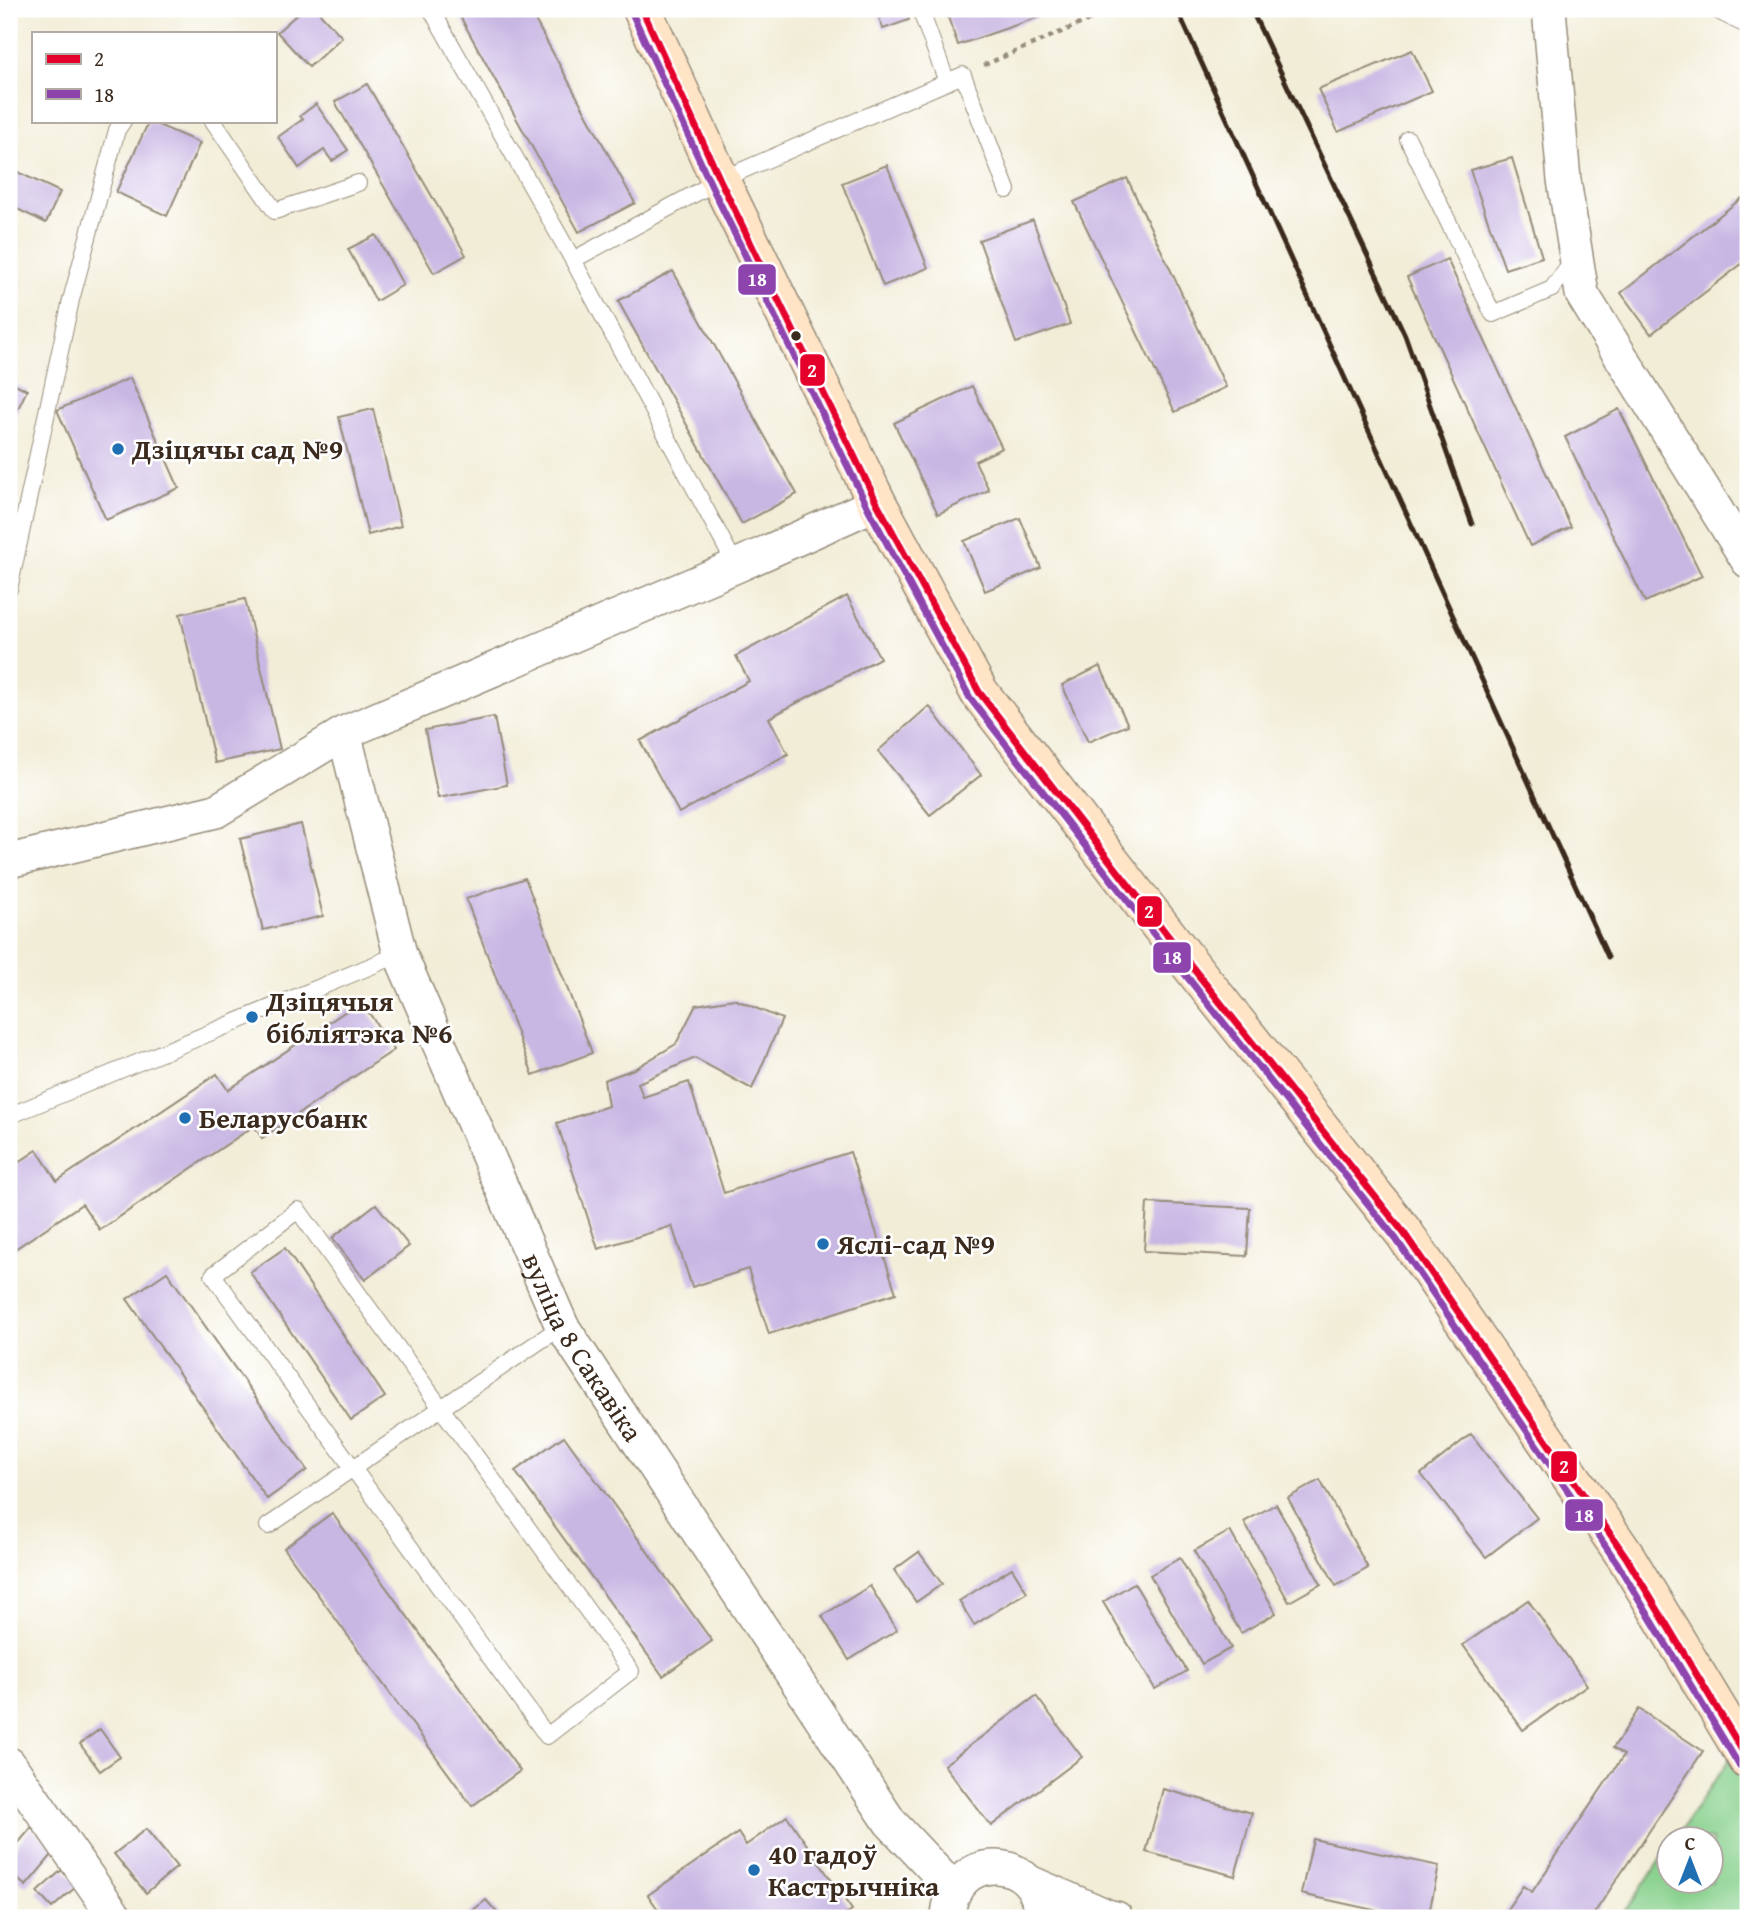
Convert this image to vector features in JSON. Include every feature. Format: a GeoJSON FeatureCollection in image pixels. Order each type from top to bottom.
{"type":"FeatureCollection","features":[{"type":"Feature","properties":{"kind":"street"},"geometry":{"type":"LineString","coordinates":[[642,9],[720,180],[877,503],[979,692],[1196,972],[1404,1233],[1626,1557],[1748,1760]]}},
{"type":"Feature","properties":{"kind":"street"},"geometry":{"type":"LineString","coordinates":[[1549,9],[1564,180],[1582,294],[1748,561]]}},
{"type":"Feature","properties":{"kind":"street"},"geometry":{"type":"LineString","coordinates":[[9,861],[216,811],[344,733],[877,503]]}},
{"type":"Feature","properties":{"kind":"street","name":"вуліца 8 Сакавіка"},"geometry":{"type":"LineString","coordinates":[[344,733],[400,954],[562,1326],[890,1822],[951,1904]]}},
{"type":"Feature","properties":{"kind":"street"},"geometry":{"type":"LineString","coordinates":[[9,1764],[116,1918]]}},
{"type":"Feature","properties":{"kind":"street"},"geometry":{"type":"LineString","coordinates":[[951,1904],[963,1879],[975,1871],[989,1867],[1004,1868],[1108,1917]]}},
{"type":"Feature","properties":{"kind":"street"},"geometry":{"type":"LineString","coordinates":[[1029,1882],[1037,1894],[1041,1909],[1040,1918]]}},
{"type":"Feature","properties":{"kind":"lane"},"geometry":{"type":"LineString","coordinates":[[431,9],[573,260],[736,566]]}},
{"type":"Feature","properties":{"kind":"lane"},"geometry":{"type":"LineString","coordinates":[[920,9],[947,82]]}},
{"type":"Feature","properties":{"kind":"lane"},"geometry":{"type":"LineString","coordinates":[[1714,9],[1748,26]]}},
{"type":"Feature","properties":{"kind":"lane"},"geometry":{"type":"LineString","coordinates":[[573,260],[720,180],[963,75],[1007,190]]}},
{"type":"Feature","properties":{"kind":"lane"},"geometry":{"type":"LineString","coordinates":[[9,589],[71,300],[117,130],[122,122]]}},
{"type":"Feature","properties":{"kind":"lane"},"geometry":{"type":"LineString","coordinates":[[214,122],[275,211],[358,183]]}},
{"type":"Feature","properties":{"kind":"lane"},"geometry":{"type":"LineString","coordinates":[[1408,139],[1493,314],[1552,289],[1576,255]]}},
{"type":"Feature","properties":{"kind":"lane"},"geometry":{"type":"LineString","coordinates":[[9,1116],[400,954]]}},
{"type":"Feature","properties":{"kind":"lane"},"geometry":{"type":"LineString","coordinates":[[298,1210],[440,1409],[631,1671],[547,1736],[213,1275],[298,1210]]}},
{"type":"Feature","properties":{"kind":"lane"},"geometry":{"type":"LineString","coordinates":[[268,1526],[562,1326]]}},
{"type":"Feature","properties":{"kind":"path"},"geometry":{"type":"LineString","coordinates":[[963,75],[1115,9]]}},
{"type":"Feature","properties":{"kind":"green space"},"geometry":{"type":"Polygon","coordinates":[[[1732,1755],[1748,1781],[1748,1918],[1621,1918],[1656,1866],[1656,1896],[1726,1896],[1726,1826],[1684,1826],[1732,1755]]]}},
{"type":"Feature","properties":{"kind":"building"},"geometry":{"type":"Polygon","coordinates":[[[303,9],[316,9],[342,37],[309,67],[277,32],[303,9]]]}},
{"type":"Feature","properties":{"kind":"building"},"geometry":{"type":"Polygon","coordinates":[[[456,9],[529,9],[635,203],[579,232],[456,9]]]}},
{"type":"Feature","properties":{"kind":"building"},"geometry":{"type":"Polygon","coordinates":[[[876,9],[905,9],[909,20],[883,29],[876,9]]]}},
{"type":"Feature","properties":{"kind":"building"},"geometry":{"type":"Polygon","coordinates":[[[945,9],[1050,9],[1051,13],[958,45],[945,9]]]}},
{"type":"Feature","properties":{"kind":"building"},"geometry":{"type":"Polygon","coordinates":[[[1412,50],[1432,91],[1338,132],[1318,89],[1412,50]]]}},
{"type":"Feature","properties":{"kind":"building"},"geometry":{"type":"Polygon","coordinates":[[[367,84],[466,255],[434,273],[335,102],[367,84]]]}},
{"type":"Feature","properties":{"kind":"building"},"geometry":{"type":"Polygon","coordinates":[[[316,104],[348,150],[332,161],[324,150],[299,168],[278,137],[303,119],[300,116],[316,104]]]}},
{"type":"Feature","properties":{"kind":"building"},"geometry":{"type":"Polygon","coordinates":[[[149,122],[200,143],[167,216],[116,192],[149,122]]]}},
{"type":"Feature","properties":{"kind":"building"},"geometry":{"type":"Polygon","coordinates":[[[1512,158],[1542,257],[1505,269],[1470,170],[1512,158]]]}},
{"type":"Feature","properties":{"kind":"building"},"geometry":{"type":"Polygon","coordinates":[[[887,165],[928,268],[883,286],[842,183],[887,165]]]}},
{"type":"Feature","properties":{"kind":"building"},"geometry":{"type":"Polygon","coordinates":[[[9,168],[60,192],[46,223],[9,205],[9,168]]]}},
{"type":"Feature","properties":{"kind":"building"},"geometry":{"type":"Polygon","coordinates":[[[1127,178],[1226,387],[1175,412],[1074,202],[1127,178]]]}},
{"type":"Feature","properties":{"kind":"building"},"geometry":{"type":"Polygon","coordinates":[[[1742,198],[1748,206],[1748,259],[1651,334],[1621,293],[1742,198]]]}},
{"type":"Feature","properties":{"kind":"building"},"geometry":{"type":"Polygon","coordinates":[[[1033,220],[1070,324],[1016,343],[979,240],[1033,220]]]}},
{"type":"Feature","properties":{"kind":"building"},"geometry":{"type":"Polygon","coordinates":[[[376,235],[403,285],[376,301],[348,249],[376,235]]]}},
{"type":"Feature","properties":{"kind":"building"},"geometry":{"type":"Polygon","coordinates":[[[1447,259],[1571,527],[1530,546],[1407,277],[1447,259]]]}},
{"type":"Feature","properties":{"kind":"building"},"geometry":{"type":"Polygon","coordinates":[[[673,271],[797,494],[742,524],[618,301],[673,271]]]}},
{"type":"Feature","properties":{"kind":"building","name":"Дзіцячы сад №9"},"geometry":{"type":"Polygon","coordinates":[[[130,378],[179,488],[106,520],[57,410],[130,378]]]}},
{"type":"Feature","properties":{"kind":"building"},"geometry":{"type":"Polygon","coordinates":[[[9,381],[27,390],[12,421],[9,419],[9,381]]]}},
{"type":"Feature","properties":{"kind":"building"},"geometry":{"type":"Polygon","coordinates":[[[972,386],[1002,448],[975,461],[989,490],[938,514],[894,423],[972,386]]]}},
{"type":"Feature","properties":{"kind":"building"},"geometry":{"type":"Polygon","coordinates":[[[373,409],[401,526],[368,535],[339,417],[373,409]]]}},
{"type":"Feature","properties":{"kind":"building"},"geometry":{"type":"Polygon","coordinates":[[[1619,409],[1702,576],[1645,602],[1565,437],[1619,409]]]}},
{"type":"Feature","properties":{"kind":"building"},"geometry":{"type":"Polygon","coordinates":[[[1020,518],[1041,568],[985,591],[964,541],[1020,518]]]}},
{"type":"Feature","properties":{"kind":"building"},"geometry":{"type":"Polygon","coordinates":[[[847,596],[880,658],[769,718],[788,754],[679,813],[640,741],[749,681],[736,656],[847,596]]]}},
{"type":"Feature","properties":{"kind":"building"},"geometry":{"type":"Polygon","coordinates":[[[245,599],[280,749],[215,763],[180,614],[245,599]]]}},
{"type":"Feature","properties":{"kind":"building"},"geometry":{"type":"Polygon","coordinates":[[[1100,666],[1128,725],[1088,742],[1062,685],[1100,666]]]}},
{"type":"Feature","properties":{"kind":"building"},"geometry":{"type":"Polygon","coordinates":[[[929,706],[981,775],[930,815],[878,751],[929,706]]]}},
{"type":"Feature","properties":{"kind":"building"},"geometry":{"type":"Polygon","coordinates":[[[494,717],[507,785],[438,798],[425,730],[494,717]]]}},
{"type":"Feature","properties":{"kind":"building"},"geometry":{"type":"Polygon","coordinates":[[[301,824],[323,916],[263,930],[240,839],[301,824]]]}},
{"type":"Feature","properties":{"kind":"building"},"geometry":{"type":"Polygon","coordinates":[[[525,878],[592,1053],[533,1075],[466,899],[525,878]]]}},
{"type":"Feature","properties":{"kind":"building"},"geometry":{"type":"Polygon","coordinates":[[[734,999],[782,1019],[752,1089],[695,1058],[638,1083],[643,1097],[689,1082],[724,1193],[850,1152],[896,1293],[769,1334],[748,1269],[692,1287],[672,1226],[598,1249],[557,1123],[608,1106],[604,1080],[634,1069],[676,1044],[696,1005],[734,999]]]}},
{"type":"Feature","properties":{"kind":"building"},"geometry":{"type":"Polygon","coordinates":[[[361,1001],[394,1050],[262,1138],[254,1126],[100,1230],[82,1204],[9,1253],[9,1169],[37,1150],[57,1181],[217,1074],[228,1090],[361,1001]]]}},
{"type":"Feature","properties":{"kind":"building"},"geometry":{"type":"Polygon","coordinates":[[[1147,1203],[1250,1208],[1247,1256],[1144,1251],[1147,1203]]]}},
{"type":"Feature","properties":{"kind":"building"},"geometry":{"type":"Polygon","coordinates":[[[376,1204],[409,1246],[365,1280],[332,1238],[376,1204]]]}},
{"type":"Feature","properties":{"kind":"building"},"geometry":{"type":"Polygon","coordinates":[[[285,1248],[385,1397],[351,1420],[250,1272],[285,1248]]]}},
{"type":"Feature","properties":{"kind":"building"},"geometry":{"type":"Polygon","coordinates":[[[167,1272],[307,1470],[267,1499],[127,1299],[167,1272]]]}},
{"type":"Feature","properties":{"kind":"building"},"geometry":{"type":"Polygon","coordinates":[[[1471,1434],[1537,1518],[1486,1557],[1421,1474],[1471,1434]]]}},
{"type":"Feature","properties":{"kind":"building"},"geometry":{"type":"Polygon","coordinates":[[[564,1436],[712,1641],[663,1676],[515,1471],[564,1436]]]}},
{"type":"Feature","properties":{"kind":"building"},"geometry":{"type":"Polygon","coordinates":[[[1320,1480],[1368,1568],[1336,1586],[1288,1498],[1320,1480]]]}},
{"type":"Feature","properties":{"kind":"building"},"geometry":{"type":"Polygon","coordinates":[[[1276,1504],[1321,1584],[1289,1602],[1244,1522],[1276,1504]]]}},
{"type":"Feature","properties":{"kind":"building"},"geometry":{"type":"Polygon","coordinates":[[[332,1513],[520,1771],[472,1806],[284,1548],[332,1513]]]}},
{"type":"Feature","properties":{"kind":"building"},"geometry":{"type":"Polygon","coordinates":[[[1230,1531],[1276,1613],[1241,1633],[1194,1551],[1230,1531]]]}},
{"type":"Feature","properties":{"kind":"building"},"geometry":{"type":"Polygon","coordinates":[[[919,1552],[942,1584],[916,1602],[894,1570],[919,1552]]]}},
{"type":"Feature","properties":{"kind":"building"},"geometry":{"type":"Polygon","coordinates":[[[1180,1558],[1231,1648],[1202,1664],[1150,1575],[1180,1558]]]}},
{"type":"Feature","properties":{"kind":"building"},"geometry":{"type":"Polygon","coordinates":[[[1012,1568],[1027,1592],[974,1625],[959,1601],[1012,1568]]]}},
{"type":"Feature","properties":{"kind":"building"},"geometry":{"type":"Polygon","coordinates":[[[1134,1583],[1187,1671],[1155,1689],[1103,1602],[1134,1583]]]}},
{"type":"Feature","properties":{"kind":"building"},"geometry":{"type":"Polygon","coordinates":[[[870,1586],[897,1630],[849,1660],[822,1616],[870,1586]]]}},
{"type":"Feature","properties":{"kind":"building"},"geometry":{"type":"Polygon","coordinates":[[[1528,1600],[1587,1685],[1523,1730],[1463,1645],[1528,1600]]]}},
{"type":"Feature","properties":{"kind":"building"},"geometry":{"type":"Polygon","coordinates":[[[1036,1696],[1082,1757],[991,1826],[944,1765],[1036,1696]]]}},
{"type":"Feature","properties":{"kind":"building"},"geometry":{"type":"Polygon","coordinates":[[[1639,1709],[1703,1751],[1591,1918],[1501,1918],[1523,1886],[1532,1892],[1624,1755],[1613,1748],[1639,1709]]]}},
{"type":"Feature","properties":{"kind":"building"},"geometry":{"type":"Polygon","coordinates":[[[100,1729],[120,1757],[100,1771],[80,1744],[100,1729]]]}},
{"type":"Feature","properties":{"kind":"building"},"geometry":{"type":"Polygon","coordinates":[[[1163,1789],[1252,1813],[1235,1876],[1146,1852],[1163,1789]]]}},
{"type":"Feature","properties":{"kind":"building","name":"40 гадоў Кастрычніка"},"geometry":{"type":"Polygon","coordinates":[[[787,1816],[852,1910],[839,1918],[664,1918],[648,1895],[738,1833],[746,1845],[787,1816]]]}},
{"type":"Feature","properties":{"kind":"building"},"geometry":{"type":"Polygon","coordinates":[[[31,1828],[57,1849],[26,1886],[9,1872],[9,1854],[31,1828]]]}},
{"type":"Feature","properties":{"kind":"building"},"geometry":{"type":"Polygon","coordinates":[[[146,1829],[177,1867],[146,1893],[114,1854],[146,1829]]]}},
{"type":"Feature","properties":{"kind":"building"},"geometry":{"type":"Polygon","coordinates":[[[1313,1839],[1439,1866],[1428,1918],[1410,1918],[1301,1894],[1313,1839]]]}},
{"type":"Feature","properties":{"kind":"building"},"geometry":{"type":"Polygon","coordinates":[[[63,1869],[78,1885],[52,1908],[37,1892],[63,1869]]]}},
{"type":"Feature","properties":{"kind":"building"},"geometry":{"type":"Polygon","coordinates":[[[486,1900],[502,1918],[463,1918],[486,1900]]]}},
{"type":"Feature","properties":{"kind":"railway"},"geometry":{"type":"LineString","coordinates":[[1177,9],[1608,957]]}},
{"type":"Feature","properties":{"kind":"railway"},"geometry":{"type":"LineString","coordinates":[[1251,9],[1405,335],[1472,524]]}},
{"type":"Feature","properties":{"kind":"transit line","name":"2"},"geometry":{"type":"LineString","coordinates":[[642,9],[720,180],[877,503],[979,692],[1196,972],[1404,1233],[1626,1557],[1748,1760]]}},
{"type":"Feature","properties":{"kind":"transit line","name":"18"},"geometry":{"type":"LineString","coordinates":[[632,13],[711,185],[868,508],[970,698],[1396,1239],[1617,1563],[1739,1765]]}},
{"type":"Feature","properties":{"kind":"place","name":"Дзіцячы сад №9"},"geometry":{"type":"Point","coordinates":[118,449]}},
{"type":"Feature","properties":{"kind":"place","name":"Дзіцячыя бібліятэка №6"},"geometry":{"type":"Point","coordinates":[252,1017]}},
{"type":"Feature","properties":{"kind":"place","name":"Беларусбанк"},"geometry":{"type":"Point","coordinates":[185,1118]}},
{"type":"Feature","properties":{"kind":"place","name":"Яслі-сад №9"},"geometry":{"type":"Point","coordinates":[823,1244]}},
{"type":"Feature","properties":{"kind":"place","name":"40 гадоў Кастрычніка"},"geometry":{"type":"Point","coordinates":[754,1870]}}]}
